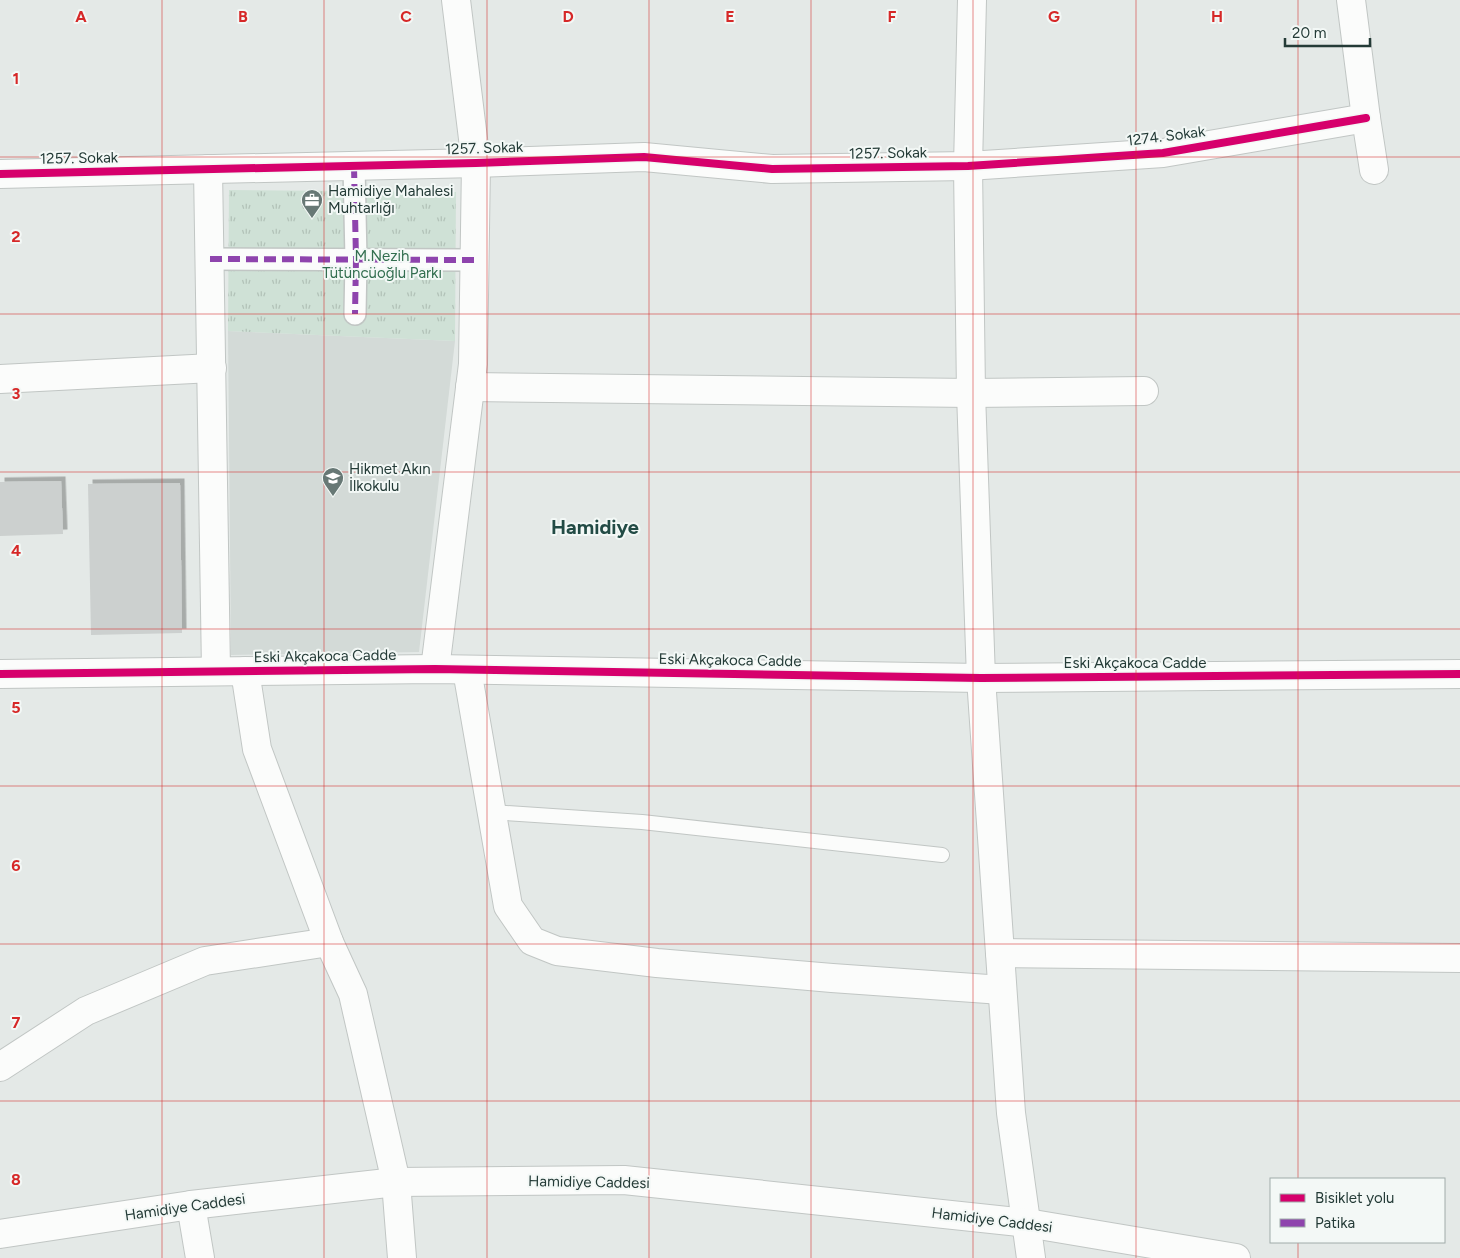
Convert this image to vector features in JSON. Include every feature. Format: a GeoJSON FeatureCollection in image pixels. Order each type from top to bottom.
{"type":"FeatureCollection","features":[{"type":"Feature","properties":{"kind":"street"},"geometry":{"type":"LineString","coordinates":[[435,669],[473,364],[476,163],[456,0]]}},
{"type":"Feature","properties":{"kind":"street"},"geometry":{"type":"LineString","coordinates":[[972,0],[968,166],[972,393],[981,678],[1011,1113],[1028,1223],[1031,1258]]}},
{"type":"Feature","properties":{"kind":"street"},"geometry":{"type":"LineString","coordinates":[[1351,0],[1374,170]]}},
{"type":"Feature","properties":{"kind":"street","name":"1274. Sokak"},"geometry":{"type":"LineString","coordinates":[[968,166],[1163,153],[1366,118]]}},
{"type":"Feature","properties":{"kind":"street","name":"1257. Sokak"},"geometry":{"type":"LineString","coordinates":[[0,174],[476,163],[644,157],[772,169],[968,166]]}},
{"type":"Feature","properties":{"kind":"street"},"geometry":{"type":"LineString","coordinates":[[354,166],[355,314]]}},
{"type":"Feature","properties":{"kind":"street"},"geometry":{"type":"LineString","coordinates":[[208,169],[216,671]]}},
{"type":"Feature","properties":{"kind":"street"},"geometry":{"type":"LineString","coordinates":[[210,258],[474,260]]}},
{"type":"Feature","properties":{"kind":"street"},"geometry":{"type":"LineString","coordinates":[[0,379],[212,368]]}},
{"type":"Feature","properties":{"kind":"street"},"geometry":{"type":"LineString","coordinates":[[470,386],[972,393],[1144,391]]}},
{"type":"Feature","properties":{"kind":"street","name":"Eski Akçakoca Cadde"},"geometry":{"type":"LineString","coordinates":[[0,674],[435,669],[981,678],[1460,674]]}},
{"type":"Feature","properties":{"kind":"street"},"geometry":{"type":"LineString","coordinates":[[467,670],[508,906],[532,940],[557,951],[667,964],[1002,990]]}},
{"type":"Feature","properties":{"kind":"street"},"geometry":{"type":"LineString","coordinates":[[246,671],[257,748],[329,942],[353,994],[396,1182],[402,1258]]}},
{"type":"Feature","properties":{"kind":"street"},"geometry":{"type":"LineString","coordinates":[[0,1067],[86,1011],[205,961],[329,942]]}},
{"type":"Feature","properties":{"kind":"street"},"geometry":{"type":"LineString","coordinates":[[1000,952],[1460,958]]}},
{"type":"Feature","properties":{"kind":"street","name":"Hamidiye Caddesi"},"geometry":{"type":"LineString","coordinates":[[0,1234],[191,1205],[396,1182],[624,1180],[1028,1223],[1236,1258]]}},
{"type":"Feature","properties":{"kind":"street"},"geometry":{"type":"LineString","coordinates":[[191,1205],[200,1258]]}},
{"type":"Feature","properties":{"kind":"lane"},"geometry":{"type":"LineString","coordinates":[[491,812],[642,822],[942,855]]}},
{"type":"Feature","properties":{"kind":"shaded area","name":"Hikmet Akın İlkokulu"},"geometry":{"type":"Polygon","coordinates":[[[228,331],[455,341],[419,652],[231,655],[228,331]]]}},
{"type":"Feature","properties":{"kind":"green space","name":"M.Nezih Tütüncüoğlu Parkı"},"geometry":{"type":"Polygon","coordinates":[[[229,190],[456,192],[455,341],[228,331],[229,190]]]}},
{"type":"Feature","properties":{"kind":"building"},"geometry":{"type":"Polygon","coordinates":[[[61,481],[63,534],[0,536],[0,482],[61,481]]]}},
{"type":"Feature","properties":{"kind":"building"},"geometry":{"type":"Polygon","coordinates":[[[180,483],[182,633],[91,635],[88,484],[180,483]]]}},
{"type":"Feature","properties":{"kind":"marked path"},"geometry":{"type":"LineString","coordinates":[[354,166],[355,314]]}},
{"type":"Feature","properties":{"kind":"marked path"},"geometry":{"type":"LineString","coordinates":[[210,259],[474,260]]}},
{"type":"Feature","properties":{"kind":"cycle path"},"geometry":{"type":"LineString","coordinates":[[0,174],[476,163],[644,157],[772,169],[968,166],[1163,153],[1366,118]]}},
{"type":"Feature","properties":{"kind":"cycle path"},"geometry":{"type":"LineString","coordinates":[[0,674],[435,669],[981,678],[1460,674]]}},
{"type":"Feature","properties":{"kind":"place","name":"Hamidiye Mahalesi Muhtarlığı"},"geometry":{"type":"Point","coordinates":[312,219]}},
{"type":"Feature","properties":{"kind":"place","name":"Hikmet Akın İlkokulu"},"geometry":{"type":"Point","coordinates":[333,497]}},
{"type":"Feature","properties":{"kind":"district","name":"Hamidiye"},"geometry":{"type":"Point","coordinates":[595,527]}}]}
